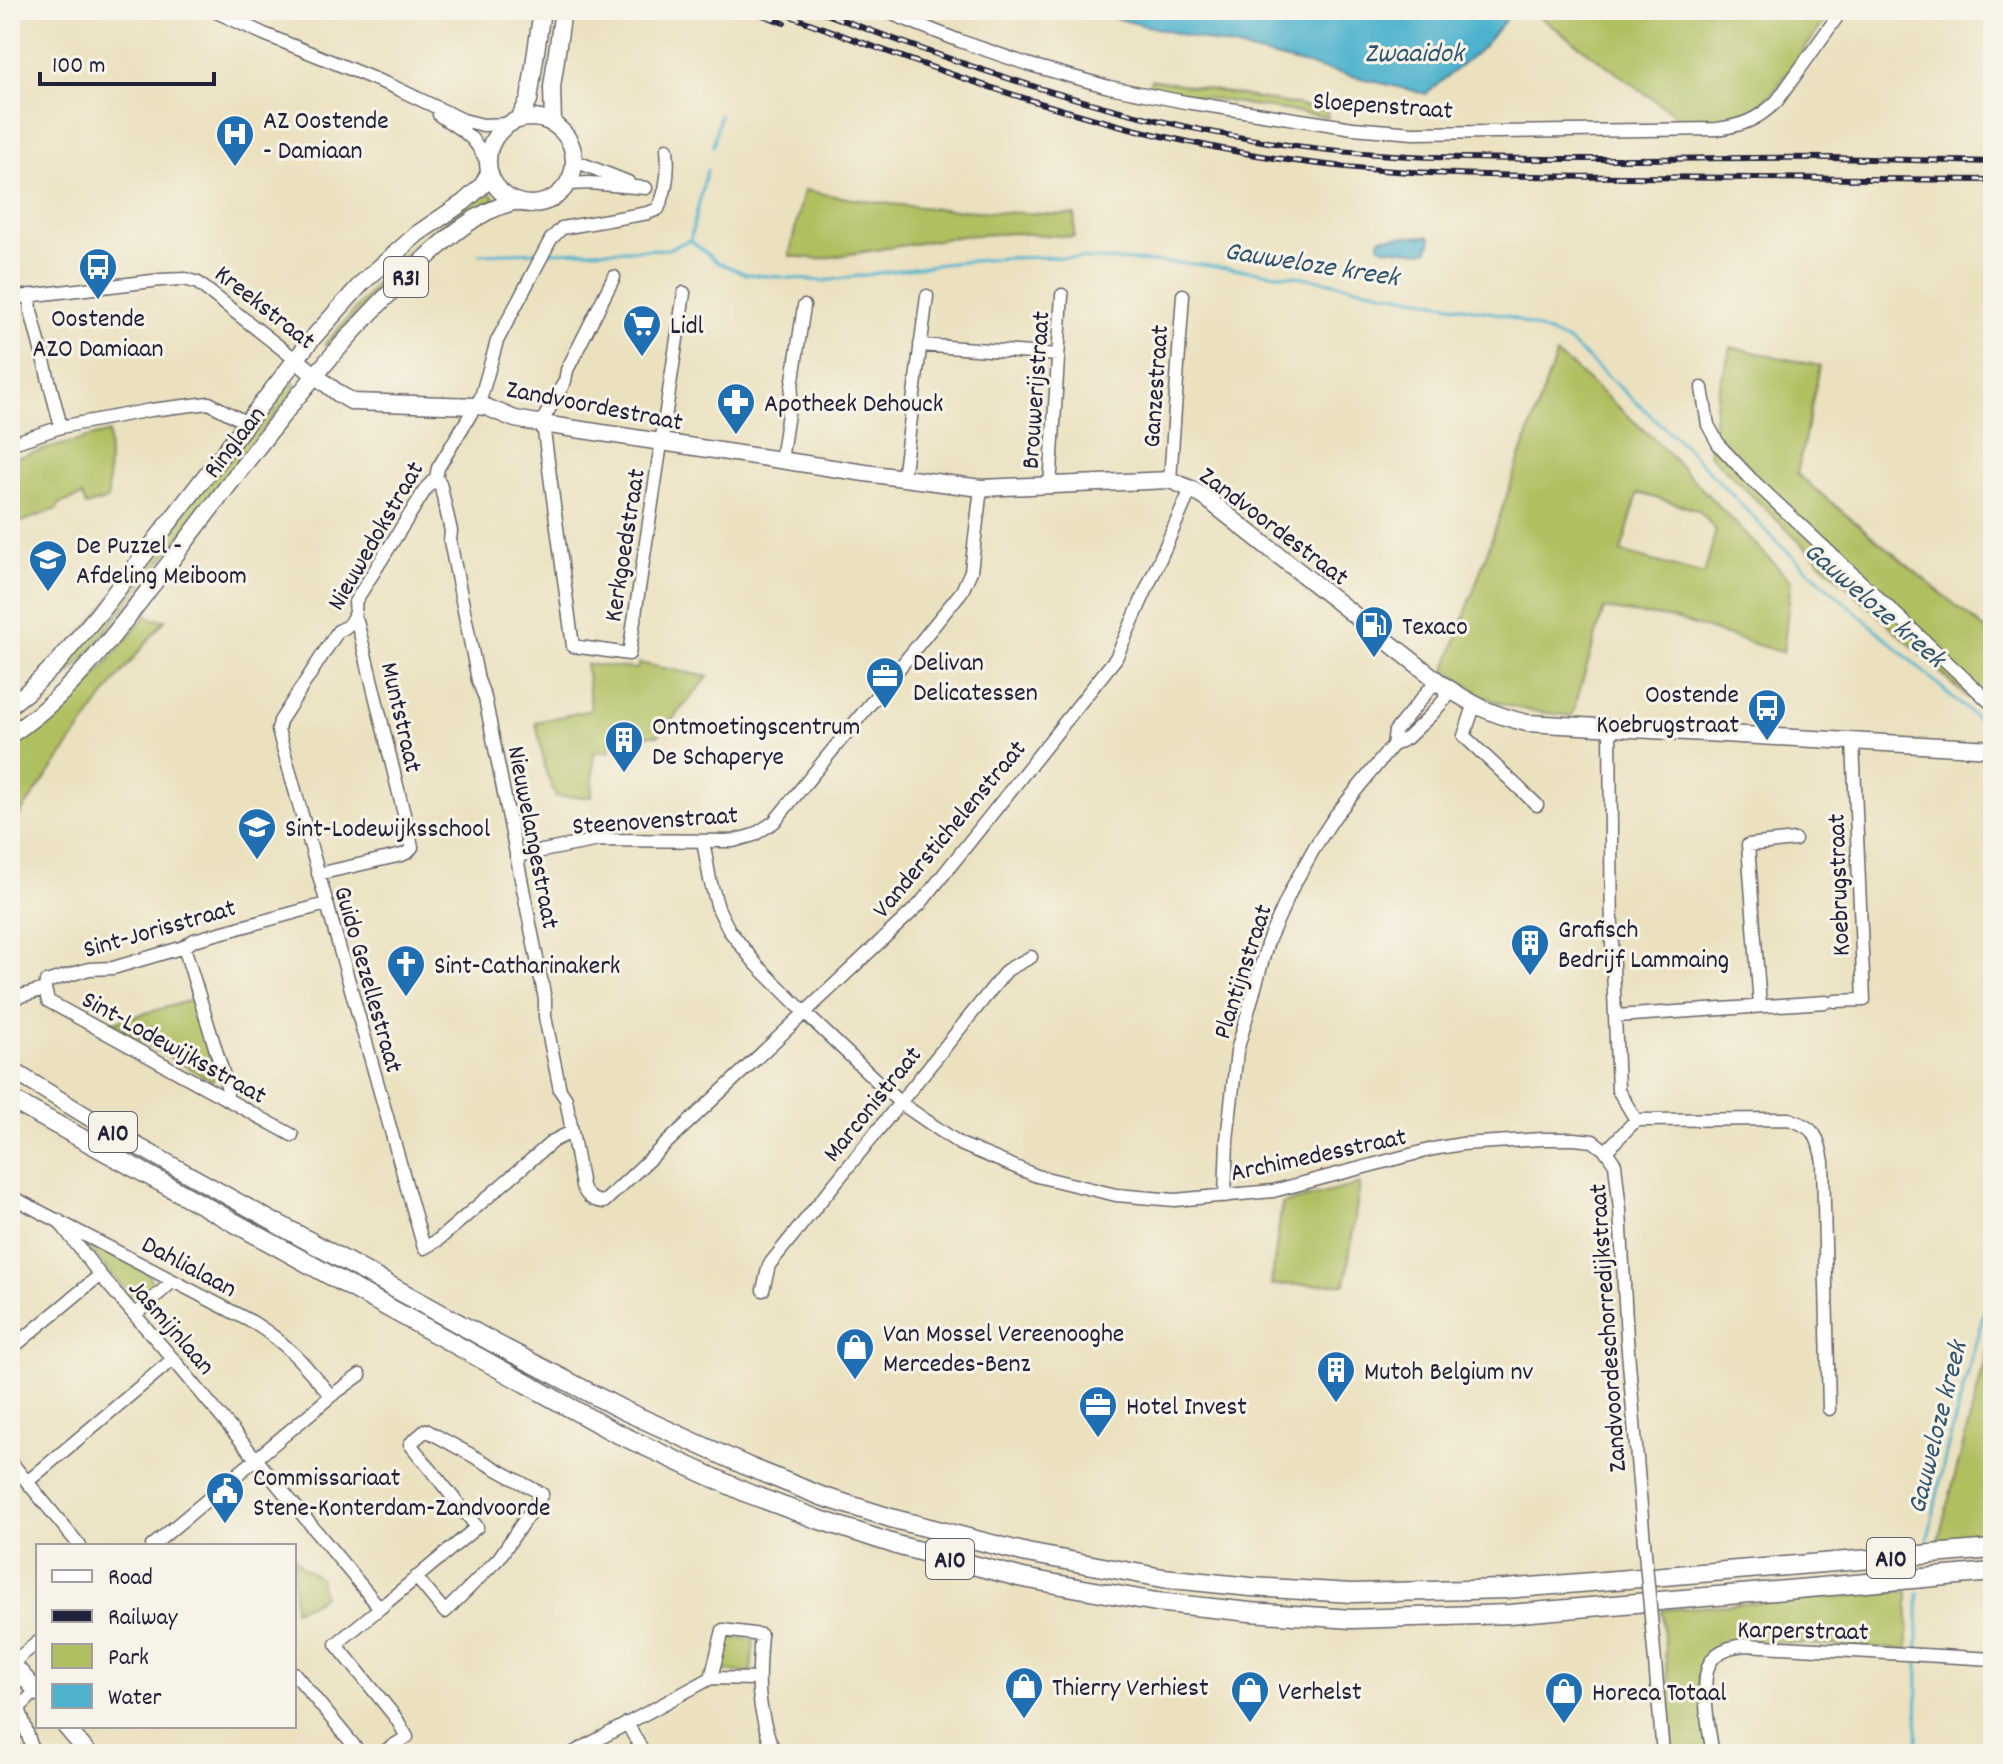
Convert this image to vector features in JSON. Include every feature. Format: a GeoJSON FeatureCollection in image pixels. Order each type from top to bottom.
{"type":"FeatureCollection","features":[{"type":"Feature","properties":{"kind":"highway","name":"A10"},"geometry":{"type":"LineString","coordinates":[[10,1099],[614,1432],[747,1493],[817,1519],[900,1546],[1023,1578],[1156,1602],[1352,1619],[1510,1614],[1993,1572]]}},
{"type":"Feature","properties":{"kind":"highway","name":"A10"},"geometry":{"type":"LineString","coordinates":[[278,1224],[623,1410],[749,1467],[821,1496],[894,1519],[1027,1553],[1163,1578],[1352,1593],[1505,1589],[1993,1549]]}},
{"type":"Feature","properties":{"kind":"main road","name":"R31"},"geometry":{"type":"LineString","coordinates":[[488,169],[492,141],[499,131],[514,122],[529,100],[542,10]]}},
{"type":"Feature","properties":{"kind":"main road"},"geometry":{"type":"LineString","coordinates":[[553,123],[552,87],[563,10]]}},
{"type":"Feature","properties":{"kind":"main road"},"geometry":{"type":"LineString","coordinates":[[514,122],[531,117],[553,123],[565,134],[575,161],[568,184]]}},
{"type":"Feature","properties":{"kind":"main road"},"geometry":{"type":"LineString","coordinates":[[488,169],[494,184],[514,202]]}},
{"type":"Feature","properties":{"kind":"main road","name":"Ringlaan"},"geometry":{"type":"LineString","coordinates":[[10,705],[59,661],[295,359],[362,283],[417,234],[482,186],[488,169]]}},
{"type":"Feature","properties":{"kind":"main road","name":"R31"},"geometry":{"type":"LineString","coordinates":[[514,202],[528,205],[544,202],[568,184]]}},
{"type":"Feature","properties":{"kind":"main road","name":"Ringlaan"},"geometry":{"type":"LineString","coordinates":[[10,742],[15,731],[74,680],[105,647],[315,375],[376,307],[418,266],[481,213],[514,202]]}},
{"type":"Feature","properties":{"kind":"main road","name":"Kreekstraat"},"geometry":{"type":"LineString","coordinates":[[295,359],[315,375]]}},
{"type":"Feature","properties":{"kind":"main road","name":"Zandvoordestraat"},"geometry":{"type":"LineString","coordinates":[[315,375],[353,402],[486,407],[515,419],[543,424],[981,488],[1170,480],[1207,499],[1443,685],[1474,706],[1497,716],[1527,723],[1989,748]]}},
{"type":"Feature","properties":{"kind":"main road","name":"A10"},"geometry":{"type":"LineString","coordinates":[[15,1070],[116,1134],[278,1224]]}},
{"type":"Feature","properties":{"kind":"main road"},"geometry":{"type":"LineString","coordinates":[[11,1662],[36,1691]]}},
{"type":"Feature","properties":{"kind":"main road"},"geometry":{"type":"LineString","coordinates":[[67,1728],[89,1754]]}},
{"type":"Feature","properties":{"kind":"street"},"geometry":{"type":"LineString","coordinates":[[212,10],[463,120],[483,125],[514,122]]}},
{"type":"Feature","properties":{"kind":"street","name":"Sloepenstraat"},"geometry":{"type":"LineString","coordinates":[[882,10],[973,46],[1109,87],[1353,128],[1413,133],[1717,129],[1739,125],[1752,121],[1777,101],[1842,10]]}},
{"type":"Feature","properties":{"kind":"street"},"geometry":{"type":"LineString","coordinates":[[410,95],[471,136],[479,145],[488,169]]}},
{"type":"Feature","properties":{"kind":"street","name":"Nieuwedokstraat"},"geometry":{"type":"LineString","coordinates":[[280,721],[338,631],[345,629],[353,619],[355,602],[427,487],[436,478],[438,468],[481,397],[497,341],[551,239],[562,228],[658,209],[666,182],[667,149]]}},
{"type":"Feature","properties":{"kind":"street"},"geometry":{"type":"LineString","coordinates":[[568,184],[646,188],[575,161]]}},
{"type":"Feature","properties":{"kind":"street"},"geometry":{"type":"LineString","coordinates":[[543,424],[614,277]]}},
{"type":"Feature","properties":{"kind":"street","name":"Kreekstraat"},"geometry":{"type":"LineString","coordinates":[[30,295],[185,279],[198,283],[295,359]]}},
{"type":"Feature","properties":{"kind":"street","name":"Kerkgoedstraat"},"geometry":{"type":"LineString","coordinates":[[543,424],[573,646],[629,654],[684,293]]}},
{"type":"Feature","properties":{"kind":"street"},"geometry":{"type":"LineString","coordinates":[[10,298],[30,295],[31,311],[61,427]]}},
{"type":"Feature","properties":{"kind":"street","name":"Brouwerijstraat"},"geometry":{"type":"LineString","coordinates":[[1050,487],[1062,295]]}},
{"type":"Feature","properties":{"kind":"street","name":"Ganzestraat"},"geometry":{"type":"LineString","coordinates":[[1170,480],[1183,295]]}},
{"type":"Feature","properties":{"kind":"street"},"geometry":{"type":"LineString","coordinates":[[903,478],[927,296]]}},
{"type":"Feature","properties":{"kind":"street"},"geometry":{"type":"LineString","coordinates":[[781,460],[804,306]]}},
{"type":"Feature","properties":{"kind":"street"},"geometry":{"type":"LineString","coordinates":[[920,345],[1058,355]]}},
{"type":"Feature","properties":{"kind":"street"},"geometry":{"type":"LineString","coordinates":[[1702,388],[1708,425],[1719,445],[1751,479],[1993,705]]}},
{"type":"Feature","properties":{"kind":"street"},"geometry":{"type":"LineString","coordinates":[[10,444],[61,427],[209,403],[247,423]]}},
{"type":"Feature","properties":{"kind":"street","name":"Nieuwelangestraat"},"geometry":{"type":"LineString","coordinates":[[436,478],[440,483],[451,531],[450,541],[478,680],[485,698],[560,1090],[566,1099],[582,1186],[594,1201]]}},
{"type":"Feature","properties":{"kind":"street","name":"Steenovenstraat"},"geometry":{"type":"LineString","coordinates":[[516,856],[599,840],[733,841],[754,835],[774,822],[962,591],[971,571],[981,488]]}},
{"type":"Feature","properties":{"kind":"street","name":"Vanderstichelenstraat"},"geometry":{"type":"LineString","coordinates":[[594,1201],[604,1202],[920,904],[1116,658],[1191,489]]}},
{"type":"Feature","properties":{"kind":"street","name":"Muntstraat"},"geometry":{"type":"LineString","coordinates":[[318,874],[408,852],[412,847],[357,621],[353,619]]}},
{"type":"Feature","properties":{"kind":"street","name":"Plantijnstraat"},"geometry":{"type":"LineString","coordinates":[[1225,1196],[1227,1140],[1237,1051],[1268,941],[1293,886],[1335,816],[1393,745],[1407,738],[1446,698],[1443,685],[1432,686],[1417,703],[1395,731],[1393,745]]}},
{"type":"Feature","properties":{"kind":"street"},"geometry":{"type":"LineString","coordinates":[[1474,706],[1464,736],[1537,805]]}},
{"type":"Feature","properties":{"kind":"street","name":"Guido Gezellestraat"},"geometry":{"type":"LineString","coordinates":[[280,721],[280,739],[424,1248],[438,1240],[553,1141],[571,1132]]}},
{"type":"Feature","properties":{"kind":"street"},"geometry":{"type":"LineString","coordinates":[[1610,727],[1612,942],[1618,1090],[1636,1120],[1789,1119],[1806,1125],[1819,1138],[1823,1162],[1829,1409]]}},
{"type":"Feature","properties":{"kind":"street","name":"Koebrugstraat"},"geometry":{"type":"LineString","coordinates":[[1616,1016],[1864,1000],[1853,741]]}},
{"type":"Feature","properties":{"kind":"street"},"geometry":{"type":"LineString","coordinates":[[1760,1006],[1748,845],[1795,840]]}},
{"type":"Feature","properties":{"kind":"street","name":"Archimedesstraat"},"geometry":{"type":"LineString","coordinates":[[703,841],[718,908],[729,930],[756,964],[899,1102],[960,1144],[1037,1176],[1116,1195],[1175,1200],[1281,1189],[1462,1144],[1574,1139],[1593,1141],[1606,1151]]}},
{"type":"Feature","properties":{"kind":"street","name":"Sint-Jorisstraat"},"geometry":{"type":"LineString","coordinates":[[10,999],[45,989],[46,982],[89,969],[113,968],[184,947],[194,940],[326,904]]}},
{"type":"Feature","properties":{"kind":"street"},"geometry":{"type":"LineString","coordinates":[[184,947],[228,1089],[226,1097]]}},
{"type":"Feature","properties":{"kind":"street","name":"Marconistraat"},"geometry":{"type":"LineString","coordinates":[[763,1290],[769,1265],[899,1102],[1007,970],[1031,957]]}},
{"type":"Feature","properties":{"kind":"street","name":"Sint-Lodewijksstraat"},"geometry":{"type":"LineString","coordinates":[[45,989],[48,1001],[292,1135]]}},
{"type":"Feature","properties":{"kind":"street","name":"Zandvoordeschorredijkstraat"},"geometry":{"type":"LineString","coordinates":[[1636,1120],[1606,1151],[1615,1164],[1620,1210],[1627,1339],[1663,1754]]}},
{"type":"Feature","properties":{"kind":"street","name":"Dahlialaan"},"geometry":{"type":"LineString","coordinates":[[11,1199],[58,1220],[277,1337],[331,1396]]}},
{"type":"Feature","properties":{"kind":"street","name":"Jasmijnlaan"},"geometry":{"type":"LineString","coordinates":[[58,1220],[100,1275],[380,1608]]}},
{"type":"Feature","properties":{"kind":"street"},"geometry":{"type":"LineString","coordinates":[[10,1350],[100,1275]]}},
{"type":"Feature","properties":{"kind":"street"},"geometry":{"type":"LineString","coordinates":[[135,1315],[173,1281]]}},
{"type":"Feature","properties":{"kind":"street"},"geometry":{"type":"LineString","coordinates":[[27,1482],[173,1359]]}},
{"type":"Feature","properties":{"kind":"street"},"geometry":{"type":"LineString","coordinates":[[154,1544],[360,1375]]}},
{"type":"Feature","properties":{"kind":"street"},"geometry":{"type":"LineString","coordinates":[[380,1754],[407,1737],[396,1718],[336,1644],[416,1577],[477,1527],[410,1444],[426,1430],[542,1494],[499,1558],[445,1612],[416,1577]]}},
{"type":"Feature","properties":{"kind":"street"},"geometry":{"type":"LineString","coordinates":[[10,1461],[78,1544]]}},
{"type":"Feature","properties":{"kind":"street"},"geometry":{"type":"LineString","coordinates":[[711,1678],[723,1630],[761,1635],[760,1705],[775,1754]]}},
{"type":"Feature","properties":{"kind":"street"},"geometry":{"type":"LineString","coordinates":[[11,1662],[36,1643]]}},
{"type":"Feature","properties":{"kind":"street","name":"Karperstraat"},"geometry":{"type":"LineString","coordinates":[[1713,1754],[1704,1684],[1713,1657],[1727,1648],[1745,1645],[1993,1659]]}},
{"type":"Feature","properties":{"kind":"street"},"geometry":{"type":"LineString","coordinates":[[296,1675],[361,1754]]}},
{"type":"Feature","properties":{"kind":"street"},"geometry":{"type":"LineString","coordinates":[[571,1754],[711,1678],[758,1679]]}},
{"type":"Feature","properties":{"kind":"street"},"geometry":{"type":"LineString","coordinates":[[34,1754],[19,1708],[36,1693]]}},
{"type":"Feature","properties":{"kind":"street"},"geometry":{"type":"LineString","coordinates":[[627,1723],[644,1754]]}},
{"type":"Feature","properties":{"kind":"green space"},"geometry":{"type":"Polygon","coordinates":[[[1530,10],[1833,10],[1775,90],[1760,105],[1741,116],[1720,121],[1682,120],[1530,10]]]}},
{"type":"Feature","properties":{"kind":"green space"},"geometry":{"type":"Polygon","coordinates":[[[1151,79],[1324,110],[1328,117],[1149,87],[1151,79]]]}},
{"type":"Feature","properties":{"kind":"green space"},"geometry":{"type":"Polygon","coordinates":[[[486,188],[496,200],[474,211],[420,253],[328,347],[325,344],[368,295],[386,269],[486,188]]]}},
{"type":"Feature","properties":{"kind":"green space"},"geometry":{"type":"Polygon","coordinates":[[[804,190],[905,205],[1075,215],[1074,237],[1014,233],[962,236],[819,259],[789,256],[804,190]]]}},
{"type":"Feature","properties":{"kind":"green space"},"geometry":{"type":"Polygon","coordinates":[[[1731,347],[1820,366],[1797,474],[1993,636],[1993,721],[1709,454],[1718,391],[1731,347]]]}},
{"type":"Feature","properties":{"kind":"green space"},"geometry":{"type":"Polygon","coordinates":[[[1556,355],[1655,440],[1791,581],[1783,653],[1675,619],[1604,609],[1572,716],[1519,708],[1490,699],[1446,669],[1556,355]],[[1638,493],[1621,552],[1704,575],[1716,530],[1698,510],[1638,493]]]}},
{"type":"Feature","properties":{"kind":"green space"},"geometry":{"type":"Polygon","coordinates":[[[291,377],[296,388],[89,653],[10,727],[10,713],[27,701],[291,377]]]}},
{"type":"Feature","properties":{"kind":"green space"},"geometry":{"type":"Polygon","coordinates":[[[109,432],[108,499],[86,506],[82,496],[10,526],[10,459],[109,432]]]}},
{"type":"Feature","properties":{"kind":"green space"},"geometry":{"type":"Polygon","coordinates":[[[147,614],[153,619],[165,620],[119,676],[10,828],[10,747],[41,721],[62,711],[85,690],[147,614]]]}},
{"type":"Feature","properties":{"kind":"green space"},"geometry":{"type":"Polygon","coordinates":[[[639,663],[708,677],[659,735],[610,735],[610,752],[594,752],[592,797],[556,797],[546,773],[536,722],[591,710],[586,664],[637,669],[639,663]]]}},
{"type":"Feature","properties":{"kind":"green space"},"geometry":{"type":"Polygon","coordinates":[[[192,1000],[216,1077],[212,1081],[110,1023],[192,1000]]]}},
{"type":"Feature","properties":{"kind":"green space"},"geometry":{"type":"Polygon","coordinates":[[[1360,1184],[1345,1284],[1271,1285],[1282,1204],[1360,1184]]]}},
{"type":"Feature","properties":{"kind":"green space"},"geometry":{"type":"Polygon","coordinates":[[[90,1244],[147,1272],[152,1289],[142,1298],[131,1297],[88,1247],[90,1244]]]}},
{"type":"Feature","properties":{"kind":"green space"},"geometry":{"type":"Polygon","coordinates":[[[1993,1331],[1993,1534],[1938,1540],[1993,1331]]]}},
{"type":"Feature","properties":{"kind":"green space"},"geometry":{"type":"Polygon","coordinates":[[[296,1560],[320,1578],[323,1595],[296,1609],[296,1560]]]}},
{"type":"Feature","properties":{"kind":"green space"},"geometry":{"type":"Polygon","coordinates":[[[1908,1591],[1908,1650],[1741,1640],[1718,1648],[1706,1659],[1710,1754],[1673,1754],[1662,1610],[1908,1591]]]}},
{"type":"Feature","properties":{"kind":"green space"},"geometry":{"type":"Polygon","coordinates":[[[725,1637],[754,1640],[751,1673],[722,1671],[725,1637]]]}},
{"type":"Feature","properties":{"kind":"water","name":"Zwaaidok"},"geometry":{"type":"Polygon","coordinates":[[[1115,10],[1514,10],[1482,48],[1426,94],[1114,18],[1115,10]]]}},
{"type":"Feature","properties":{"kind":"water"},"geometry":{"type":"Polygon","coordinates":[[[1429,236],[1428,250],[1422,252],[1379,245],[1382,237],[1429,236]]]}},
{"type":"Feature","properties":{"kind":"waterway"},"geometry":{"type":"LineString","coordinates":[[713,146],[720,115]]}},
{"type":"Feature","properties":{"kind":"waterway"},"geometry":{"type":"LineString","coordinates":[[690,240],[707,170]]}},
{"type":"Feature","properties":{"kind":"waterway","name":"Gauweloze kreek"},"geometry":{"type":"LineString","coordinates":[[549,252],[668,249],[690,240],[717,262],[746,274],[823,281],[1004,258],[1052,257],[1193,264],[1303,277],[1505,315],[1568,341],[1686,447],[1779,544],[1993,733]]}},
{"type":"Feature","properties":{"kind":"waterway","name":"Gauweloze kreek"},"geometry":{"type":"LineString","coordinates":[[479,254],[538,252]]}},
{"type":"Feature","properties":{"kind":"waterway","name":"Gauweloze kreek"},"geometry":{"type":"LineString","coordinates":[[1928,1539],[1946,1453],[1993,1279]]}},
{"type":"Feature","properties":{"kind":"waterway","name":"Gauweloze kreek"},"geometry":{"type":"LineString","coordinates":[[1918,1594],[1918,1650]]}},
{"type":"Feature","properties":{"kind":"waterway","name":"Gauweloze kreek"},"geometry":{"type":"LineString","coordinates":[[1917,1754],[1918,1658]]}},
{"type":"Feature","properties":{"kind":"railway"},"geometry":{"type":"LineString","coordinates":[[750,10],[784,23]]}},
{"type":"Feature","properties":{"kind":"railway"},"geometry":{"type":"LineString","coordinates":[[775,10],[966,79],[1095,119],[1161,136],[1295,161],[1377,170],[1501,175],[1993,180]]}},
{"type":"Feature","properties":{"kind":"railway"},"geometry":{"type":"LineString","coordinates":[[816,10],[983,70],[1096,104],[1210,132],[1313,148],[1403,156],[1494,159],[1805,158],[1993,162]]}},
{"type":"Feature","properties":{"kind":"place","name":"AZ Oostende - Damiaan"},"geometry":{"type":"Point","coordinates":[235,168]}},
{"type":"Feature","properties":{"kind":"place","name":"Oostende AZO Damiaan"},"geometry":{"type":"Point","coordinates":[98,301]}},
{"type":"Feature","properties":{"kind":"place","name":"Lidl"},"geometry":{"type":"Point","coordinates":[642,358]}},
{"type":"Feature","properties":{"kind":"place","name":"Apotheek Dehouck"},"geometry":{"type":"Point","coordinates":[736,436]}},
{"type":"Feature","properties":{"kind":"place","name":"De Puzzel - Afdeling Meiboom"},"geometry":{"type":"Point","coordinates":[48,593]}},
{"type":"Feature","properties":{"kind":"place","name":"Texaco"},"geometry":{"type":"Point","coordinates":[1374,659]}},
{"type":"Feature","properties":{"kind":"place","name":"Delivan Delicatessen"},"geometry":{"type":"Point","coordinates":[885,710]}},
{"type":"Feature","properties":{"kind":"place","name":"Oostende Koebrugstraat"},"geometry":{"type":"Point","coordinates":[1767,742]}},
{"type":"Feature","properties":{"kind":"place","name":"Ontmoetingscentrum De Schaperye"},"geometry":{"type":"Point","coordinates":[624,774]}},
{"type":"Feature","properties":{"kind":"place","name":"Sint-Lodewijksschool"},"geometry":{"type":"Point","coordinates":[257,861]}},
{"type":"Feature","properties":{"kind":"place","name":"Grafisch Bedrijf Lammaing"},"geometry":{"type":"Point","coordinates":[1530,977]}},
{"type":"Feature","properties":{"kind":"place","name":"Sint-Catharinakerk"},"geometry":{"type":"Point","coordinates":[406,998]}},
{"type":"Feature","properties":{"kind":"place","name":"Van Mossel Vereenooghe Mercedes-Benz"},"geometry":{"type":"Point","coordinates":[855,1381]}},
{"type":"Feature","properties":{"kind":"place","name":"Mutoh Belgium nv"},"geometry":{"type":"Point","coordinates":[1336,1404]}},
{"type":"Feature","properties":{"kind":"place","name":"Hotel Invest"},"geometry":{"type":"Point","coordinates":[1098,1439]}},
{"type":"Feature","properties":{"kind":"place","name":"Commissariaat Stene-Konterdam-Zandvoorde"},"geometry":{"type":"Point","coordinates":[225,1525]}},
{"type":"Feature","properties":{"kind":"place","name":"Thierry Verhiest"},"geometry":{"type":"Point","coordinates":[1024,1720]}},
{"type":"Feature","properties":{"kind":"place","name":"Verhelst"},"geometry":{"type":"Point","coordinates":[1250,1724]}},
{"type":"Feature","properties":{"kind":"place","name":"Horeca Totaal"},"geometry":{"type":"Point","coordinates":[1564,1725]}}]}
